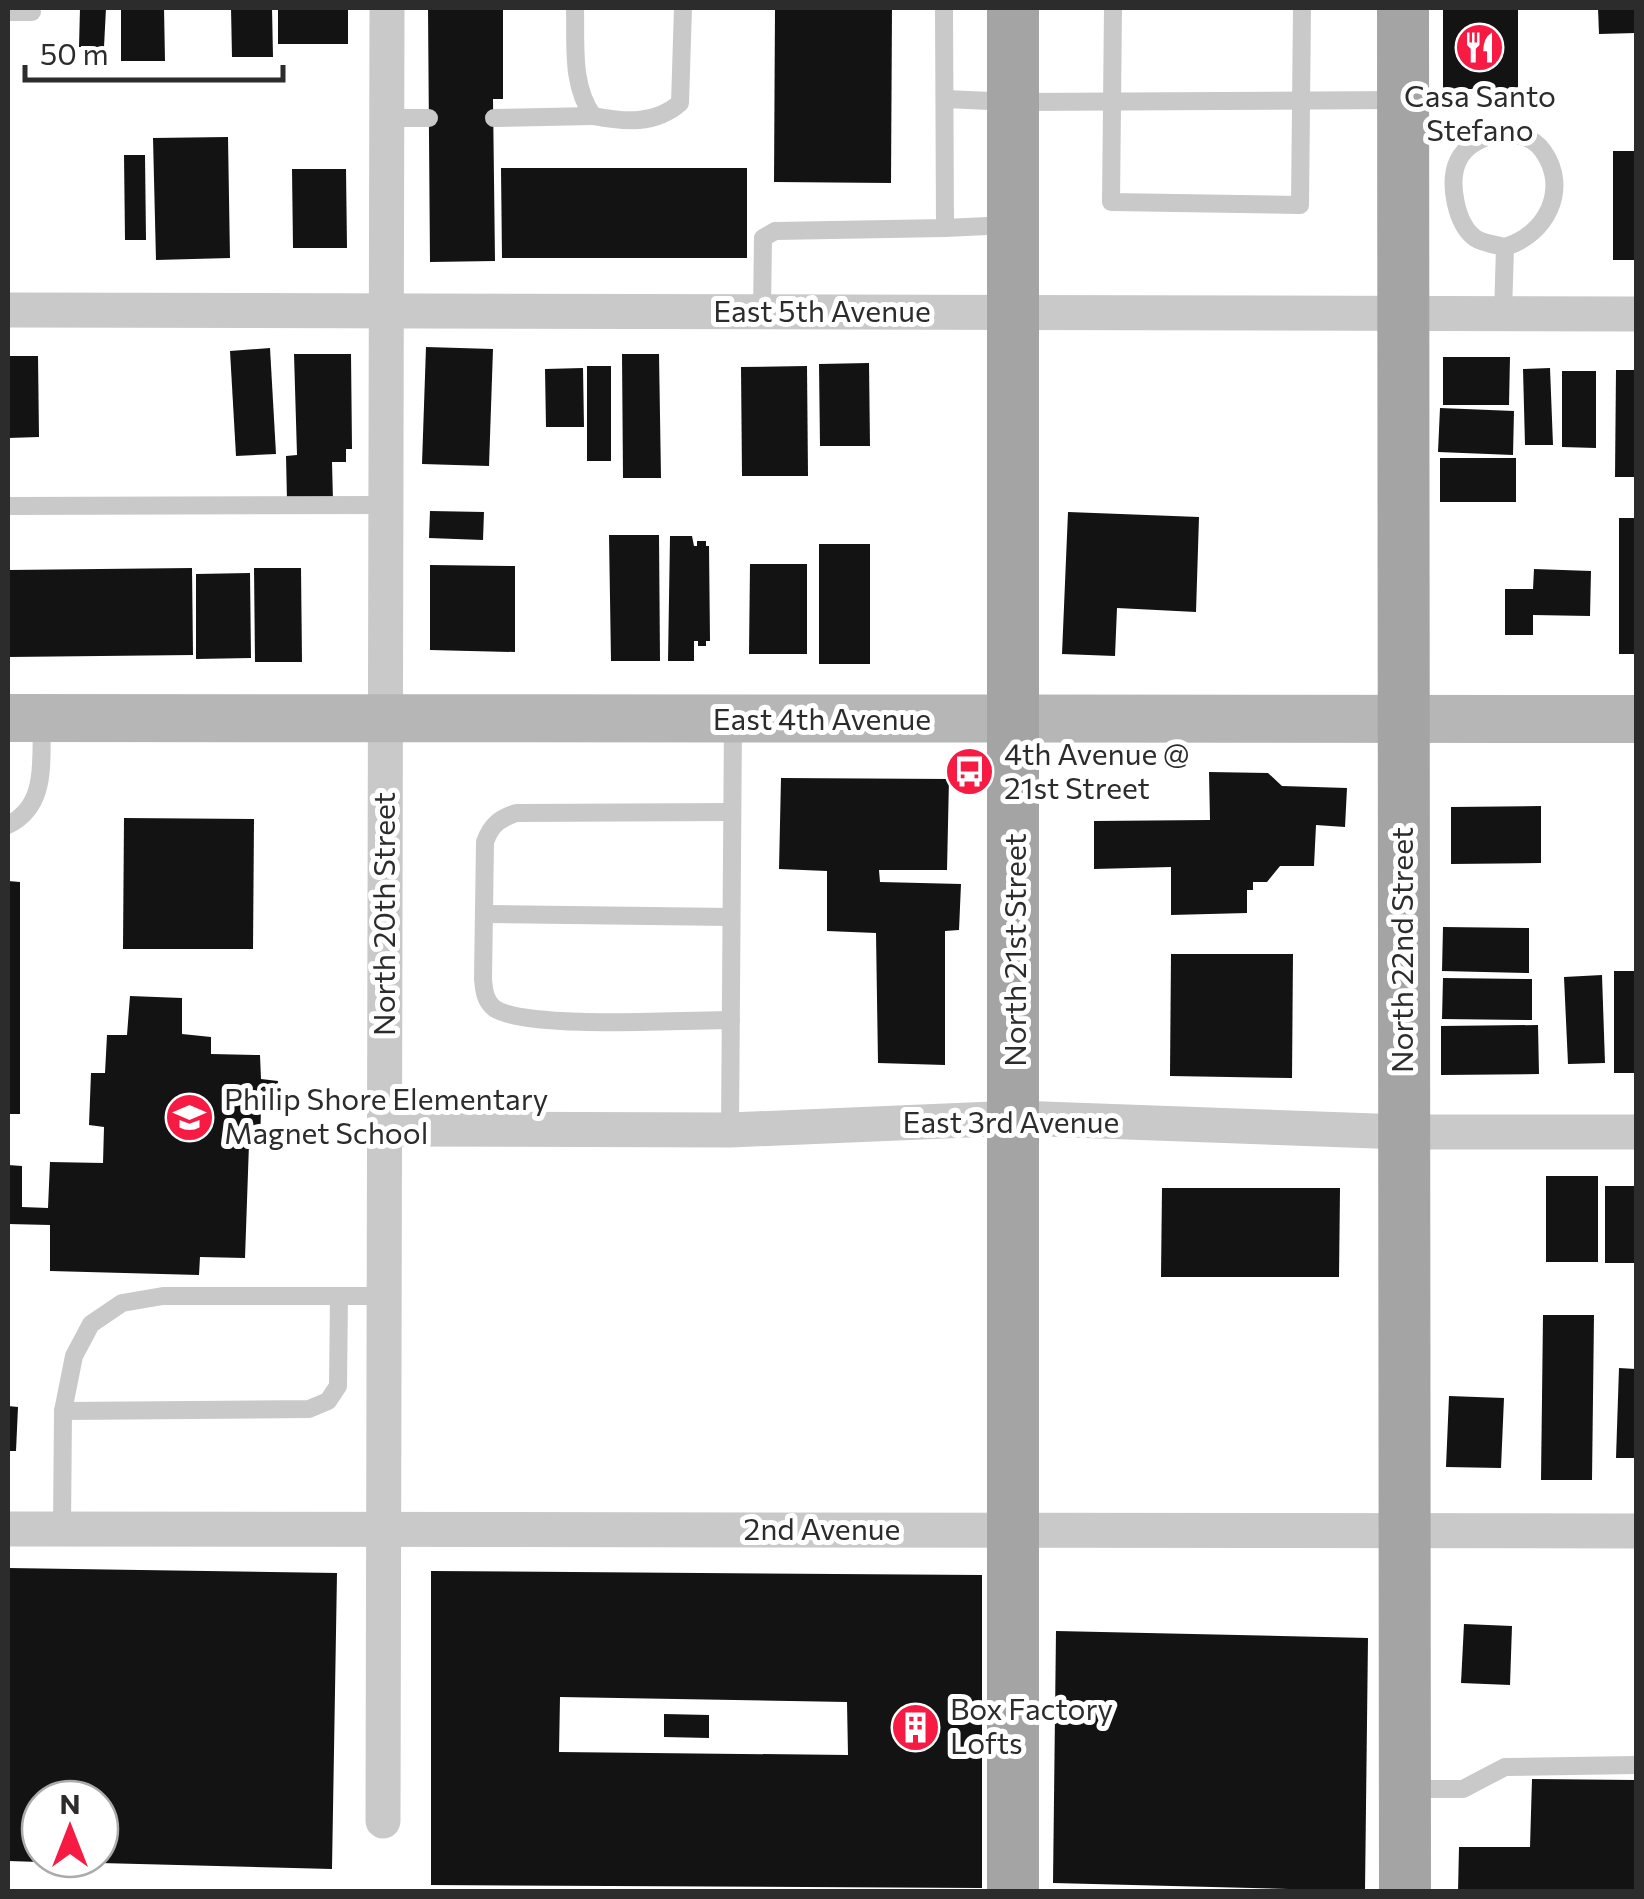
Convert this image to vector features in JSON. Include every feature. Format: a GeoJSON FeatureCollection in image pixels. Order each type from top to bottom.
{"type":"FeatureCollection","features":[{"type":"Feature","properties":{"kind":"main road","name":"North 21st Street"},"geometry":{"type":"LineString","coordinates":[[1013,1892],[1014,8]]}},
{"type":"Feature","properties":{"kind":"main road","name":"North 22nd Street"},"geometry":{"type":"LineString","coordinates":[[1403,8],[1404,1892]]}},
{"type":"Feature","properties":{"kind":"street","name":"North 20th Street"},"geometry":{"type":"LineString","coordinates":[[383,1821],[387,8]]}},
{"type":"Feature","properties":{"kind":"street","name":"East 5th Avenue"},"geometry":{"type":"LineString","coordinates":[[8,310],[1636,314]]}},
{"type":"Feature","properties":{"kind":"street","name":"East 4th Avenue"},"geometry":{"type":"LineString","coordinates":[[25,718],[1636,720]]}},
{"type":"Feature","properties":{"kind":"street","name":"East 3rd Avenue"},"geometry":{"type":"LineString","coordinates":[[385,1129],[730,1130],[1016,1118],[1403,1132],[1636,1132]]}},
{"type":"Feature","properties":{"kind":"street","name":"2nd Avenue"},"geometry":{"type":"LineString","coordinates":[[8,1528],[1636,1530]]}},
{"type":"Feature","properties":{"kind":"lane"},"geometry":{"type":"LineString","coordinates":[[575,8],[578,82],[582,100],[593,116]]}},
{"type":"Feature","properties":{"kind":"lane"},"geometry":{"type":"LineString","coordinates":[[494,118],[654,119],[669,113],[680,104],[683,8]]}},
{"type":"Feature","properties":{"kind":"lane"},"geometry":{"type":"LineString","coordinates":[[944,8],[945,228]]}},
{"type":"Feature","properties":{"kind":"lane"},"geometry":{"type":"LineString","coordinates":[[1113,8],[1110,202],[1300,204],[1302,8]]}},
{"type":"Feature","properties":{"kind":"lane"},"geometry":{"type":"LineString","coordinates":[[8,12],[32,12]]}},
{"type":"Feature","properties":{"kind":"lane"},"geometry":{"type":"LineString","coordinates":[[946,99],[1403,100]]}},
{"type":"Feature","properties":{"kind":"lane"},"geometry":{"type":"LineString","coordinates":[[387,118],[428,118]]}},
{"type":"Feature","properties":{"kind":"lane"},"geometry":{"type":"LineString","coordinates":[[1504,134],[1530,139],[1543,151],[1552,180],[1552,204],[1540,228],[1522,242],[1504,247],[1476,239],[1457,215],[1454,192],[1458,161],[1479,138],[1504,134]]}},
{"type":"Feature","properties":{"kind":"lane"},"geometry":{"type":"LineString","coordinates":[[762,312],[763,238],[775,231],[1013,224]]}},
{"type":"Feature","properties":{"kind":"lane"},"geometry":{"type":"LineString","coordinates":[[1503,314],[1504,247]]}},
{"type":"Feature","properties":{"kind":"lane"},"geometry":{"type":"LineString","coordinates":[[8,506],[386,505]]}},
{"type":"Feature","properties":{"kind":"lane"},"geometry":{"type":"LineString","coordinates":[[8,825],[24,817],[34,803],[40,778],[25,718]]}},
{"type":"Feature","properties":{"kind":"lane"},"geometry":{"type":"LineString","coordinates":[[730,1130],[733,720]]}},
{"type":"Feature","properties":{"kind":"lane"},"geometry":{"type":"LineString","coordinates":[[731,1020],[532,1018],[494,1008],[485,995],[483,979],[485,842],[500,818],[516,814],[732,812]]}},
{"type":"Feature","properties":{"kind":"lane"},"geometry":{"type":"LineString","coordinates":[[484,914],[731,918]]}},
{"type":"Feature","properties":{"kind":"lane"},"geometry":{"type":"LineString","coordinates":[[62,1529],[63,1411],[74,1356],[91,1324],[122,1303],[163,1296],[385,1296]]}},
{"type":"Feature","properties":{"kind":"lane"},"geometry":{"type":"LineString","coordinates":[[63,1411],[309,1409],[328,1401],[338,1386],[339,1296]]}},
{"type":"Feature","properties":{"kind":"lane"},"geometry":{"type":"LineString","coordinates":[[1405,1789],[1463,1789],[1504,1767],[1636,1765]]}},
{"type":"Feature","properties":{"kind":"building"},"geometry":{"type":"Polygon","coordinates":[[[80,8],[106,8],[104,47],[79,47],[80,8]]]}},
{"type":"Feature","properties":{"kind":"building"},"geometry":{"type":"Polygon","coordinates":[[[121,8],[164,8],[165,61],[121,61],[121,8]]]}},
{"type":"Feature","properties":{"kind":"building"},"geometry":{"type":"Polygon","coordinates":[[[231,8],[272,8],[273,57],[232,57],[231,8]]]}},
{"type":"Feature","properties":{"kind":"building"},"geometry":{"type":"Polygon","coordinates":[[[278,8],[348,8],[348,44],[278,44],[278,8]]]}},
{"type":"Feature","properties":{"kind":"building"},"geometry":{"type":"Polygon","coordinates":[[[428,8],[503,8],[503,99],[493,99],[495,261],[430,262],[428,8]]]}},
{"type":"Feature","properties":{"kind":"building"},"geometry":{"type":"Polygon","coordinates":[[[775,8],[892,8],[891,183],[774,182],[775,8]]]}},
{"type":"Feature","properties":{"kind":"building","name":"Casa Santo Stefano"},"geometry":{"type":"Polygon","coordinates":[[[1443,8],[1518,8],[1518,89],[1443,89],[1443,8]]]}},
{"type":"Feature","properties":{"kind":"building"},"geometry":{"type":"Polygon","coordinates":[[[1598,8],[1636,8],[1636,33],[1599,34],[1598,8]]]}},
{"type":"Feature","properties":{"kind":"building"},"geometry":{"type":"Polygon","coordinates":[[[228,137],[230,258],[156,260],[153,138],[228,137]]]}},
{"type":"Feature","properties":{"kind":"building"},"geometry":{"type":"Polygon","coordinates":[[[1613,151],[1636,151],[1636,260],[1613,260],[1613,151]]]}},
{"type":"Feature","properties":{"kind":"building"},"geometry":{"type":"Polygon","coordinates":[[[124,155],[145,155],[146,240],[125,240],[124,155]]]}},
{"type":"Feature","properties":{"kind":"building"},"geometry":{"type":"Polygon","coordinates":[[[501,168],[747,168],[747,258],[502,258],[501,168]]]}},
{"type":"Feature","properties":{"kind":"building"},"geometry":{"type":"Polygon","coordinates":[[[292,169],[346,169],[347,248],[293,248],[292,169]]]}},
{"type":"Feature","properties":{"kind":"building"},"geometry":{"type":"Polygon","coordinates":[[[426,347],[493,349],[489,466],[422,464],[426,347]]]}},
{"type":"Feature","properties":{"kind":"building"},"geometry":{"type":"Polygon","coordinates":[[[270,348],[276,454],[236,456],[230,351],[270,348]]]}},
{"type":"Feature","properties":{"kind":"building"},"geometry":{"type":"Polygon","coordinates":[[[294,354],[351,354],[352,449],[346,449],[346,462],[332,462],[333,501],[287,501],[286,456],[297,455],[294,354]]]}},
{"type":"Feature","properties":{"kind":"building"},"geometry":{"type":"Polygon","coordinates":[[[622,354],[659,354],[661,478],[623,478],[622,354]]]}},
{"type":"Feature","properties":{"kind":"building"},"geometry":{"type":"Polygon","coordinates":[[[8,356],[38,356],[39,437],[8,438],[8,356]]]}},
{"type":"Feature","properties":{"kind":"building"},"geometry":{"type":"Polygon","coordinates":[[[1443,357],[1510,357],[1509,405],[1443,405],[1443,357]]]}},
{"type":"Feature","properties":{"kind":"building"},"geometry":{"type":"Polygon","coordinates":[[[869,363],[870,446],[820,446],[819,364],[869,363]]]}},
{"type":"Feature","properties":{"kind":"building"},"geometry":{"type":"Polygon","coordinates":[[[587,366],[611,366],[611,461],[587,461],[587,366]]]}},
{"type":"Feature","properties":{"kind":"building"},"geometry":{"type":"Polygon","coordinates":[[[807,366],[808,476],[742,476],[741,367],[807,366]]]}},
{"type":"Feature","properties":{"kind":"building"},"geometry":{"type":"Polygon","coordinates":[[[583,368],[584,427],[546,427],[545,369],[583,368]]]}},
{"type":"Feature","properties":{"kind":"building"},"geometry":{"type":"Polygon","coordinates":[[[1550,368],[1553,445],[1525,445],[1523,369],[1550,368]]]}},
{"type":"Feature","properties":{"kind":"building"},"geometry":{"type":"Polygon","coordinates":[[[1616,370],[1636,370],[1636,477],[1615,477],[1616,370]]]}},
{"type":"Feature","properties":{"kind":"building"},"geometry":{"type":"Polygon","coordinates":[[[1562,371],[1596,371],[1596,448],[1562,447],[1562,371]]]}},
{"type":"Feature","properties":{"kind":"building"},"geometry":{"type":"Polygon","coordinates":[[[1440,408],[1514,411],[1513,455],[1438,452],[1440,408]]]}},
{"type":"Feature","properties":{"kind":"building"},"geometry":{"type":"Polygon","coordinates":[[[1440,458],[1516,458],[1516,502],[1440,502],[1440,458]]]}},
{"type":"Feature","properties":{"kind":"building"},"geometry":{"type":"Polygon","coordinates":[[[430,511],[484,512],[483,540],[429,538],[430,511]]]}},
{"type":"Feature","properties":{"kind":"building"},"geometry":{"type":"Polygon","coordinates":[[[1068,512],[1199,517],[1196,612],[1117,608],[1115,656],[1062,654],[1068,512]]]}},
{"type":"Feature","properties":{"kind":"building"},"geometry":{"type":"Polygon","coordinates":[[[1619,518],[1636,518],[1636,654],[1619,654],[1619,518]]]}},
{"type":"Feature","properties":{"kind":"building"},"geometry":{"type":"Polygon","coordinates":[[[609,535],[659,535],[660,661],[611,661],[609,535]]]}},
{"type":"Feature","properties":{"kind":"building"},"geometry":{"type":"Polygon","coordinates":[[[670,536],[692,536],[694,546],[697,541],[706,541],[709,546],[710,641],[706,641],[706,646],[698,646],[698,641],[694,641],[694,661],[668,661],[670,536]]]}},
{"type":"Feature","properties":{"kind":"building"},"geometry":{"type":"Polygon","coordinates":[[[819,544],[870,544],[870,664],[819,664],[819,544]]]}},
{"type":"Feature","properties":{"kind":"building"},"geometry":{"type":"Polygon","coordinates":[[[750,564],[807,564],[807,654],[749,654],[750,564]]]}},
{"type":"Feature","properties":{"kind":"building"},"geometry":{"type":"Polygon","coordinates":[[[430,565],[515,566],[515,652],[430,650],[430,565]]]}},
{"type":"Feature","properties":{"kind":"building"},"geometry":{"type":"Polygon","coordinates":[[[192,568],[193,655],[8,657],[8,570],[192,568]]]}},
{"type":"Feature","properties":{"kind":"building"},"geometry":{"type":"Polygon","coordinates":[[[254,568],[301,568],[302,662],[255,662],[254,568]]]}},
{"type":"Feature","properties":{"kind":"building"},"geometry":{"type":"Polygon","coordinates":[[[1534,569],[1591,571],[1590,616],[1533,615],[1533,635],[1505,635],[1505,589],[1533,589],[1534,569]]]}},
{"type":"Feature","properties":{"kind":"building"},"geometry":{"type":"Polygon","coordinates":[[[250,573],[251,658],[196,659],[196,574],[250,573]]]}},
{"type":"Feature","properties":{"kind":"building"},"geometry":{"type":"Polygon","coordinates":[[[1209,772],[1268,773],[1282,786],[1347,788],[1345,827],[1316,825],[1314,866],[1280,866],[1267,882],[1253,882],[1253,890],[1247,890],[1247,913],[1171,915],[1171,867],[1094,869],[1094,821],[1210,820],[1209,772]]]}},
{"type":"Feature","properties":{"kind":"building"},"geometry":{"type":"Polygon","coordinates":[[[781,778],[949,779],[947,870],[879,870],[880,882],[961,884],[959,930],[945,931],[945,1065],[878,1063],[876,933],[827,931],[827,871],[779,869],[781,778]]]}},
{"type":"Feature","properties":{"kind":"building"},"geometry":{"type":"Polygon","coordinates":[[[1541,806],[1541,863],[1451,864],[1451,807],[1541,806]]]}},
{"type":"Feature","properties":{"kind":"building"},"geometry":{"type":"Polygon","coordinates":[[[124,818],[254,819],[253,949],[123,949],[124,818]]]}},
{"type":"Feature","properties":{"kind":"building"},"geometry":{"type":"Polygon","coordinates":[[[8,881],[20,882],[20,1114],[8,1114],[8,881]]]}},
{"type":"Feature","properties":{"kind":"building"},"geometry":{"type":"Polygon","coordinates":[[[1443,927],[1529,928],[1529,973],[1442,971],[1443,927]]]}},
{"type":"Feature","properties":{"kind":"building"},"geometry":{"type":"Polygon","coordinates":[[[1171,954],[1293,954],[1292,1078],[1170,1076],[1171,954]]]}},
{"type":"Feature","properties":{"kind":"building"},"geometry":{"type":"Polygon","coordinates":[[[1614,971],[1636,971],[1636,1073],[1614,1073],[1614,971]]]}},
{"type":"Feature","properties":{"kind":"building"},"geometry":{"type":"Polygon","coordinates":[[[1602,975],[1605,1063],[1568,1064],[1564,977],[1602,975]]]}},
{"type":"Feature","properties":{"kind":"building"},"geometry":{"type":"Polygon","coordinates":[[[1443,978],[1532,979],[1532,1020],[1442,1019],[1443,978]]]}},
{"type":"Feature","properties":{"kind":"building"},"geometry":{"type":"Polygon","coordinates":[[[130,996],[182,998],[182,1034],[211,1037],[211,1054],[260,1055],[261,1079],[278,1081],[276,1109],[261,1109],[260,1144],[249,1144],[245,1258],[200,1257],[199,1275],[50,1271],[50,1225],[8,1224],[8,1165],[22,1166],[22,1207],[48,1208],[50,1162],[103,1163],[104,1127],[89,1125],[91,1073],[105,1073],[107,1035],[127,1035],[130,996]]]}},
{"type":"Feature","properties":{"kind":"building"},"geometry":{"type":"Polygon","coordinates":[[[1538,1025],[1539,1074],[1441,1075],[1441,1026],[1538,1025]]]}},
{"type":"Feature","properties":{"kind":"building"},"geometry":{"type":"Polygon","coordinates":[[[1546,1176],[1598,1176],[1598,1262],[1546,1262],[1546,1176]]]}},
{"type":"Feature","properties":{"kind":"building"},"geometry":{"type":"Polygon","coordinates":[[[1605,1186],[1636,1186],[1636,1263],[1605,1263],[1605,1186]]]}},
{"type":"Feature","properties":{"kind":"building"},"geometry":{"type":"Polygon","coordinates":[[[1162,1188],[1340,1188],[1339,1277],[1161,1277],[1162,1188]]]}},
{"type":"Feature","properties":{"kind":"building"},"geometry":{"type":"Polygon","coordinates":[[[1543,1315],[1594,1315],[1592,1480],[1541,1480],[1543,1315]]]}},
{"type":"Feature","properties":{"kind":"building"},"geometry":{"type":"Polygon","coordinates":[[[1619,1368],[1636,1369],[1636,1458],[1616,1458],[1619,1368]]]}},
{"type":"Feature","properties":{"kind":"building"},"geometry":{"type":"Polygon","coordinates":[[[1449,1396],[1504,1398],[1501,1468],[1446,1467],[1449,1396]]]}},
{"type":"Feature","properties":{"kind":"building"},"geometry":{"type":"Polygon","coordinates":[[[8,1406],[18,1407],[16,1451],[8,1451],[8,1406]]]}},
{"type":"Feature","properties":{"kind":"building"},"geometry":{"type":"Polygon","coordinates":[[[8,1568],[337,1573],[332,1869],[120,1864],[120,1779],[20,1779],[20,1861],[8,1861],[8,1568]]]}},
{"type":"Feature","properties":{"kind":"building","name":"Box Factory Lofts"},"geometry":{"type":"Polygon","coordinates":[[[431,1571],[982,1575],[982,1888],[431,1885],[431,1571]],[[560,1697],[559,1752],[848,1755],[847,1702],[560,1697]]]}},
{"type":"Feature","properties":{"kind":"building"},"geometry":{"type":"Polygon","coordinates":[[[1464,1624],[1512,1626],[1510,1685],[1461,1683],[1464,1624]]]}},
{"type":"Feature","properties":{"kind":"building"},"geometry":{"type":"Polygon","coordinates":[[[1056,1631],[1368,1638],[1365,1891],[1053,1883],[1056,1631]]]}},
{"type":"Feature","properties":{"kind":"building"},"geometry":{"type":"Polygon","coordinates":[[[664,1714],[709,1715],[709,1738],[664,1737],[664,1714]]]}},
{"type":"Feature","properties":{"kind":"building"},"geometry":{"type":"Polygon","coordinates":[[[1532,1779],[1636,1780],[1636,1892],[1458,1892],[1459,1847],[1530,1847],[1532,1779]]]}},
{"type":"Feature","properties":{"kind":"place","name":"Casa Santo Stefano"},"geometry":{"type":"Point","coordinates":[1480,48]}},
{"type":"Feature","properties":{"kind":"place","name":"4th Avenue @ 21st Street"},"geometry":{"type":"Point","coordinates":[969,772]}},
{"type":"Feature","properties":{"kind":"place","name":"Philip Shore Elementary Magnet School"},"geometry":{"type":"Point","coordinates":[189,1117]}},
{"type":"Feature","properties":{"kind":"place","name":"Box Factory Lofts"},"geometry":{"type":"Point","coordinates":[915,1727]}}]}
